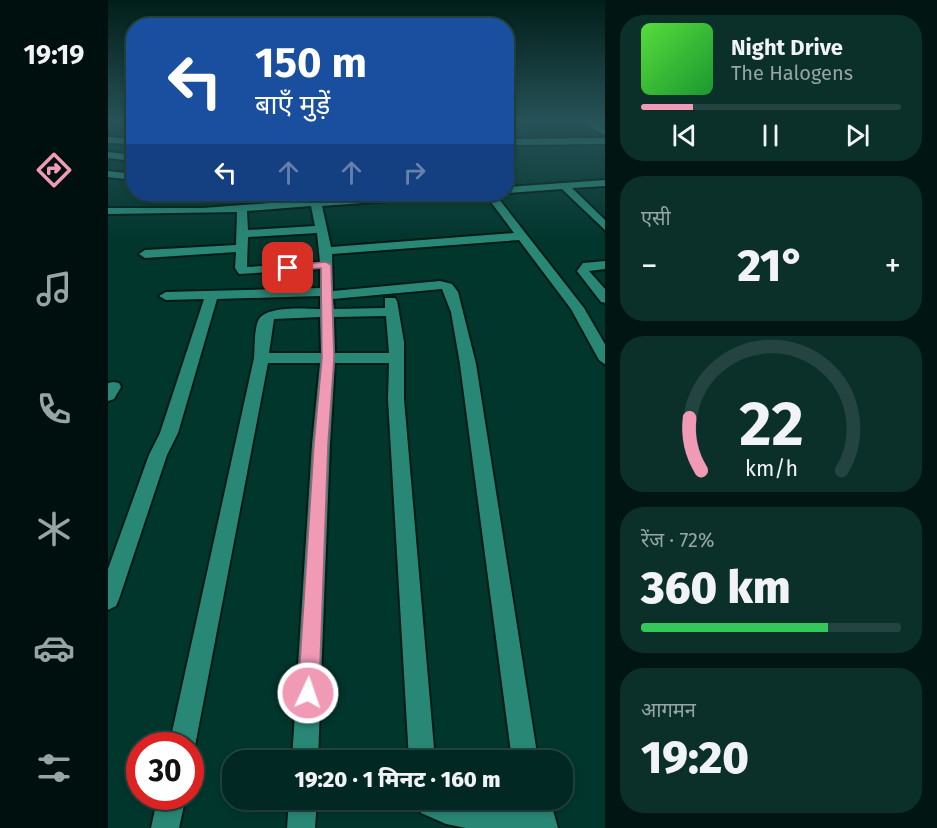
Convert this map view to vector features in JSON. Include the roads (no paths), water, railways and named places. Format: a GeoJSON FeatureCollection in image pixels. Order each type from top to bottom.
{"type":"FeatureCollection","features":[{"type":"Feature","properties":{"kind":"street"},"geometry":{"type":"LineString","coordinates":[[108,174],[126,176]]}},
{"type":"Feature","properties":{"kind":"street"},"geometry":{"type":"LineString","coordinates":[[514,190],[605,183]]}},
{"type":"Feature","properties":{"kind":"street"},"geometry":{"type":"LineString","coordinates":[[565,187],[605,227]]}},
{"type":"Feature","properties":{"kind":"street"},"geometry":{"type":"LineString","coordinates":[[108,212],[164,213],[242,208],[293,201]]}},
{"type":"Feature","properties":{"kind":"street"},"geometry":{"type":"LineString","coordinates":[[306,750],[321,444],[328,358],[326,258],[316,201]]}},
{"type":"Feature","properties":{"kind":"street"},"geometry":{"type":"LineString","coordinates":[[496,201],[577,308],[605,358]]}},
{"type":"Feature","properties":{"kind":"street"},"geometry":{"type":"LineString","coordinates":[[242,208],[241,268],[243,271],[326,258],[524,236]]}},
{"type":"Feature","properties":{"kind":"street"},"geometry":{"type":"LineString","coordinates":[[242,234],[321,229]]}},
{"type":"Feature","properties":{"kind":"street"},"geometry":{"type":"LineString","coordinates":[[145,254],[242,248]]}},
{"type":"Feature","properties":{"kind":"street"},"geometry":{"type":"LineString","coordinates":[[605,265],[587,266],[583,271],[605,298]]}},
{"type":"Feature","properties":{"kind":"street"},"geometry":{"type":"LineString","coordinates":[[185,732],[261,358],[265,321],[269,316],[326,301],[388,290],[445,285],[450,289],[457,312],[468,364],[524,750]]}},
{"type":"Feature","properties":{"kind":"street"},"geometry":{"type":"LineString","coordinates":[[388,290],[397,342],[396,399],[421,750]]}},
{"type":"Feature","properties":{"kind":"street"},"geometry":{"type":"LineString","coordinates":[[166,296],[326,301],[392,312]]}},
{"type":"Feature","properties":{"kind":"street"},"geometry":{"type":"LineString","coordinates":[[108,599],[158,455],[169,433],[211,296]]}},
{"type":"Feature","properties":{"kind":"street"},"geometry":{"type":"LineString","coordinates":[[261,358],[397,358]]}},
{"type":"Feature","properties":{"kind":"street"},"geometry":{"type":"LineString","coordinates":[[165,828],[169,810]]}},
{"type":"Feature","properties":{"kind":"street"},"geometry":{"type":"LineString","coordinates":[[301,828],[302,810]]}},
{"type":"Feature","properties":{"kind":"street"},"geometry":{"type":"LineString","coordinates":[[446,810],[538,828]]}},
{"type":"Feature","properties":{"kind":"street"},"geometry":{"type":"LineString","coordinates":[[539,810],[544,828]]}}]}
